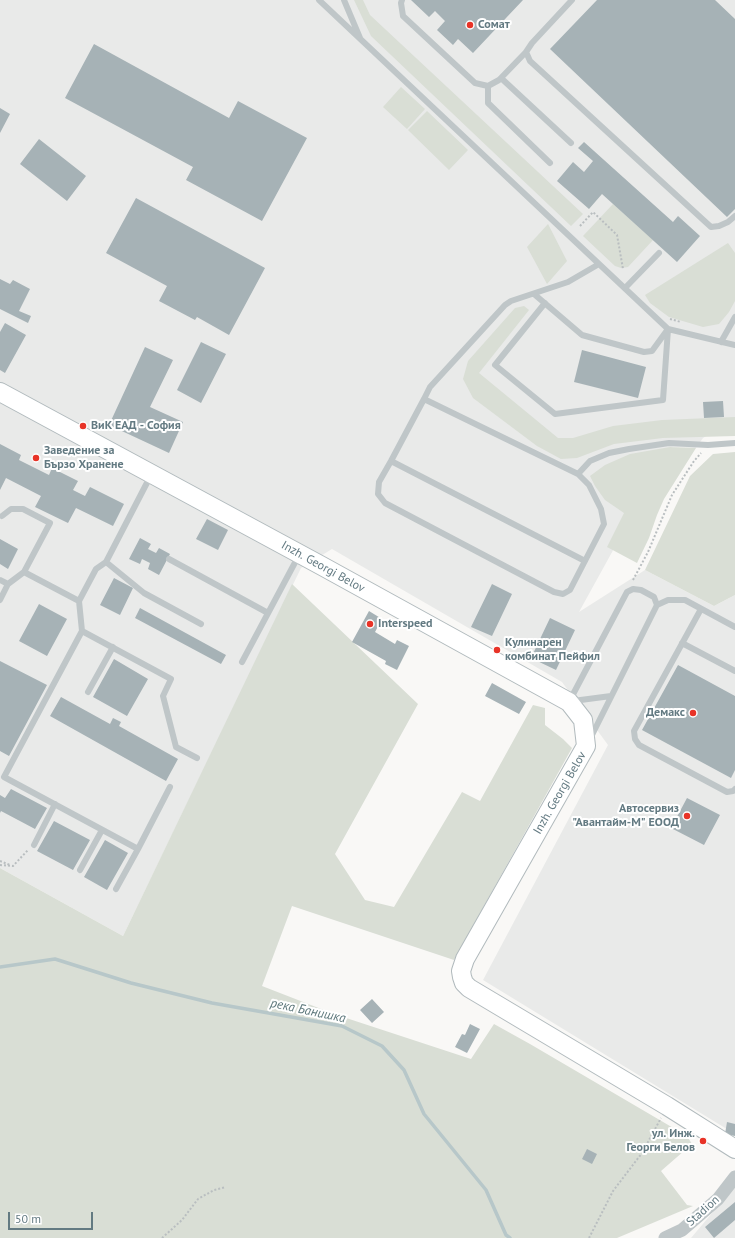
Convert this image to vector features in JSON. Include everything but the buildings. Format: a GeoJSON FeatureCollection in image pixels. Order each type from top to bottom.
{"type":"FeatureCollection","features":[{"type":"Feature","properties":{"kind":"street","name":"Inzh. Georgi Belov"},"geometry":{"type":"LineString","coordinates":[[0,392],[569,702],[583,720],[586,746],[464,959],[461,971],[464,983],[469,988],[667,1106],[735,1149]]}},
{"type":"Feature","properties":{"kind":"street","name":"Stadion"},"geometry":{"type":"LineString","coordinates":[[665,1238],[682,1230],[718,1199],[735,1177]]}},
{"type":"Feature","properties":{"kind":"lane"},"geometry":{"type":"LineString","coordinates":[[318,0],[668,329],[735,346]]}},
{"type":"Feature","properties":{"kind":"lane"},"geometry":{"type":"LineString","coordinates":[[344,0],[362,41]]}},
{"type":"Feature","properties":{"kind":"lane"},"geometry":{"type":"LineString","coordinates":[[402,0],[403,16],[475,83],[488,86],[501,78],[572,0]]}},
{"type":"Feature","properties":{"kind":"lane"},"geometry":{"type":"LineString","coordinates":[[526,52],[530,61],[711,227],[719,226],[728,222],[735,216]]}},
{"type":"Feature","properties":{"kind":"lane"},"geometry":{"type":"LineString","coordinates":[[501,78],[571,143]]}},
{"type":"Feature","properties":{"kind":"lane"},"geometry":{"type":"LineString","coordinates":[[488,86],[488,103],[550,163]]}},
{"type":"Feature","properties":{"kind":"lane"},"geometry":{"type":"LineString","coordinates":[[625,288],[658,253]]}},
{"type":"Feature","properties":{"kind":"lane"},"geometry":{"type":"LineString","coordinates":[[424,399],[578,474],[589,485],[601,509],[604,524],[570,590],[563,594],[554,592],[385,504],[378,494],[379,482],[430,387],[504,305],[511,301],[568,282],[599,264]]}},
{"type":"Feature","properties":{"kind":"lane"},"geometry":{"type":"LineString","coordinates":[[534,294],[582,335],[644,352],[652,351],[668,329]]}},
{"type":"Feature","properties":{"kind":"lane"},"geometry":{"type":"LineString","coordinates":[[545,303],[495,365],[555,414],[663,400],[668,329]]}},
{"type":"Feature","properties":{"kind":"lane"},"geometry":{"type":"LineString","coordinates":[[721,342],[735,317]]}},
{"type":"Feature","properties":{"kind":"lane"},"geometry":{"type":"LineString","coordinates":[[721,342],[735,350]]}},
{"type":"Feature","properties":{"kind":"lane"},"geometry":{"type":"LineString","coordinates":[[578,474],[590,461],[609,453],[629,448],[669,443],[708,445],[735,443]]}},
{"type":"Feature","properties":{"kind":"lane"},"geometry":{"type":"LineString","coordinates":[[390,461],[585,561]]}},
{"type":"Feature","properties":{"kind":"lane"},"geometry":{"type":"LineString","coordinates":[[138,849],[2,777],[82,631],[79,601],[96,570],[106,562],[151,474]]}},
{"type":"Feature","properties":{"kind":"lane"},"geometry":{"type":"LineString","coordinates":[[0,600],[8,584],[24,572],[50,523],[23,509],[11,509],[2,516]]}},
{"type":"Feature","properties":{"kind":"lane"},"geometry":{"type":"LineString","coordinates":[[242,662],[299,554]]}},
{"type":"Feature","properties":{"kind":"lane"},"geometry":{"type":"LineString","coordinates":[[169,559],[268,613]]}},
{"type":"Feature","properties":{"kind":"lane"},"geometry":{"type":"LineString","coordinates":[[106,562],[144,593],[201,624]]}},
{"type":"Feature","properties":{"kind":"lane"},"geometry":{"type":"LineString","coordinates":[[24,572],[79,601]]}},
{"type":"Feature","properties":{"kind":"lane"},"geometry":{"type":"LineString","coordinates":[[0,580],[8,584]]}},
{"type":"Feature","properties":{"kind":"lane"},"geometry":{"type":"LineString","coordinates":[[569,702],[626,592],[633,589],[641,590],[654,597],[657,605]]}},
{"type":"Feature","properties":{"kind":"lane"},"geometry":{"type":"LineString","coordinates":[[586,746],[657,605],[668,600],[685,600],[735,627]]}},
{"type":"Feature","properties":{"kind":"lane"},"geometry":{"type":"LineString","coordinates":[[701,609],[634,732],[635,739],[639,745],[726,792],[733,791],[735,789]]}},
{"type":"Feature","properties":{"kind":"lane"},"geometry":{"type":"LineString","coordinates":[[82,631],[171,679],[163,696],[176,747],[197,758]]}},
{"type":"Feature","properties":{"kind":"lane"},"geometry":{"type":"LineString","coordinates":[[682,643],[735,672]]}},
{"type":"Feature","properties":{"kind":"lane"},"geometry":{"type":"LineString","coordinates":[[88,692],[113,647]]}},
{"type":"Feature","properties":{"kind":"lane"},"geometry":{"type":"LineString","coordinates":[[569,702],[610,696]]}},
{"type":"Feature","properties":{"kind":"lane"},"geometry":{"type":"LineString","coordinates":[[116,889],[170,787]]}},
{"type":"Feature","properties":{"kind":"lane"},"geometry":{"type":"LineString","coordinates":[[34,845],[55,804]]}},
{"type":"Feature","properties":{"kind":"lane"},"geometry":{"type":"LineString","coordinates":[[80,870],[102,830]]}},
{"type":"Feature","properties":{"kind":"path"},"geometry":{"type":"LineString","coordinates":[[580,226],[593,212],[617,235],[623,269]]}},
{"type":"Feature","properties":{"kind":"path"},"geometry":{"type":"LineString","coordinates":[[667,317],[687,324]]}},
{"type":"Feature","properties":{"kind":"path"},"geometry":{"type":"LineString","coordinates":[[626,592],[648,552],[672,494],[694,461],[708,445]]}},
{"type":"Feature","properties":{"kind":"path"},"geometry":{"type":"LineString","coordinates":[[0,865],[13,866],[34,845]]}},
{"type":"Feature","properties":{"kind":"path"},"geometry":{"type":"LineString","coordinates":[[0,861],[13,866]]}},
{"type":"Feature","properties":{"kind":"path"},"geometry":{"type":"LineString","coordinates":[[589,1238],[614,1191],[642,1153],[667,1106]]}},
{"type":"Feature","properties":{"kind":"path"},"geometry":{"type":"LineString","coordinates":[[162,1238],[182,1220],[198,1199],[214,1190],[226,1187]]}},
{"type":"Feature","properties":{"kind":"shaded area"},"geometry":{"type":"Polygon","coordinates":[[[0,0],[735,0],[735,418],[703,438],[696,448],[670,447],[579,612],[645,570],[714,606],[735,595],[735,1134],[483,980],[608,745],[562,682],[332,549],[301,568],[123,936],[0,868],[0,0]]]}},
{"type":"Feature","properties":{"kind":"shaded area"},"geometry":{"type":"Polygon","coordinates":[[[354,0],[363,0],[370,15],[583,214],[571,226],[371,36],[354,0]]]}},
{"type":"Feature","properties":{"kind":"shaded area"},"geometry":{"type":"Polygon","coordinates":[[[401,87],[425,109],[407,129],[383,107],[401,87]]]}},
{"type":"Feature","properties":{"kind":"shaded area"},"geometry":{"type":"Polygon","coordinates":[[[427,111],[468,150],[449,170],[408,130],[427,111]]]}},
{"type":"Feature","properties":{"kind":"shaded area"},"geometry":{"type":"Polygon","coordinates":[[[613,204],[653,240],[628,267],[621,268],[615,266],[583,236],[613,204]]]}},
{"type":"Feature","properties":{"kind":"shaded area"},"geometry":{"type":"Polygon","coordinates":[[[548,224],[567,261],[547,284],[527,247],[548,224]]]}},
{"type":"Feature","properties":{"kind":"shaded area"},"geometry":{"type":"Polygon","coordinates":[[[728,243],[735,253],[735,301],[729,312],[719,324],[703,327],[669,317],[650,303],[645,295],[728,243]]]}},
{"type":"Feature","properties":{"kind":"shaded area"},"geometry":{"type":"Polygon","coordinates":[[[524,306],[529,310],[479,373],[558,438],[573,438],[613,426],[662,420],[735,417],[735,436],[663,438],[614,444],[577,458],[561,459],[537,446],[473,398],[463,379],[468,361],[515,308],[524,306]]]}},
{"type":"Feature","properties":{"kind":"shaded area"},"geometry":{"type":"Polygon","coordinates":[[[670,447],[696,448],[664,499],[649,538],[637,563],[607,547],[624,513],[605,500],[590,476],[605,465],[630,454],[670,447]]]}},
{"type":"Feature","properties":{"kind":"shaded area"},"geometry":{"type":"Polygon","coordinates":[[[735,452],[735,595],[714,606],[645,570],[690,476],[713,454],[735,452]]]}},
{"type":"Feature","properties":{"kind":"shaded area"},"geometry":{"type":"Polygon","coordinates":[[[292,584],[418,704],[335,854],[365,900],[394,907],[462,792],[480,801],[533,705],[545,708],[545,725],[572,748],[454,960],[292,906],[262,986],[334,1014],[471,1059],[494,1024],[687,1136],[692,1144],[661,1171],[687,1205],[693,1206],[617,1238],[0,1238],[0,868],[123,936],[292,584]]]}},
{"type":"Feature","properties":{"kind":"shaded area"},"geometry":{"type":"Polygon","coordinates":[[[735,1186],[735,1238],[691,1238],[735,1186]]]}},
{"type":"Feature","properties":{"kind":"waterway","name":"река Банишка"},"geometry":{"type":"LineString","coordinates":[[0,967],[55,959],[131,983],[212,1003],[342,1026],[382,1046],[404,1070],[424,1114],[486,1190],[506,1235],[510,1238]]}},
{"type":"Feature","properties":{"kind":"place","name":"Сомат"},"geometry":{"type":"Point","coordinates":[470,25]}},
{"type":"Feature","properties":{"kind":"place","name":"ВиК ЕАД - София"},"geometry":{"type":"Point","coordinates":[83,426]}},
{"type":"Feature","properties":{"kind":"place","name":"Заведение за Бързо Хранене"},"geometry":{"type":"Point","coordinates":[36,458]}},
{"type":"Feature","properties":{"kind":"place","name":"Interspeed"},"geometry":{"type":"Point","coordinates":[370,624]}},
{"type":"Feature","properties":{"kind":"place","name":"Кулинарен комбинат Пейфил"},"geometry":{"type":"Point","coordinates":[497,650]}},
{"type":"Feature","properties":{"kind":"place","name":"Демакс"},"geometry":{"type":"Point","coordinates":[693,713]}},
{"type":"Feature","properties":{"kind":"place","name":"Автосервиз \"Авантайм-М\" ЕООД"},"geometry":{"type":"Point","coordinates":[687,816]}},
{"type":"Feature","properties":{"kind":"place","name":"ул. Инж. Георги Белов"},"geometry":{"type":"Point","coordinates":[703,1141]}}]}
